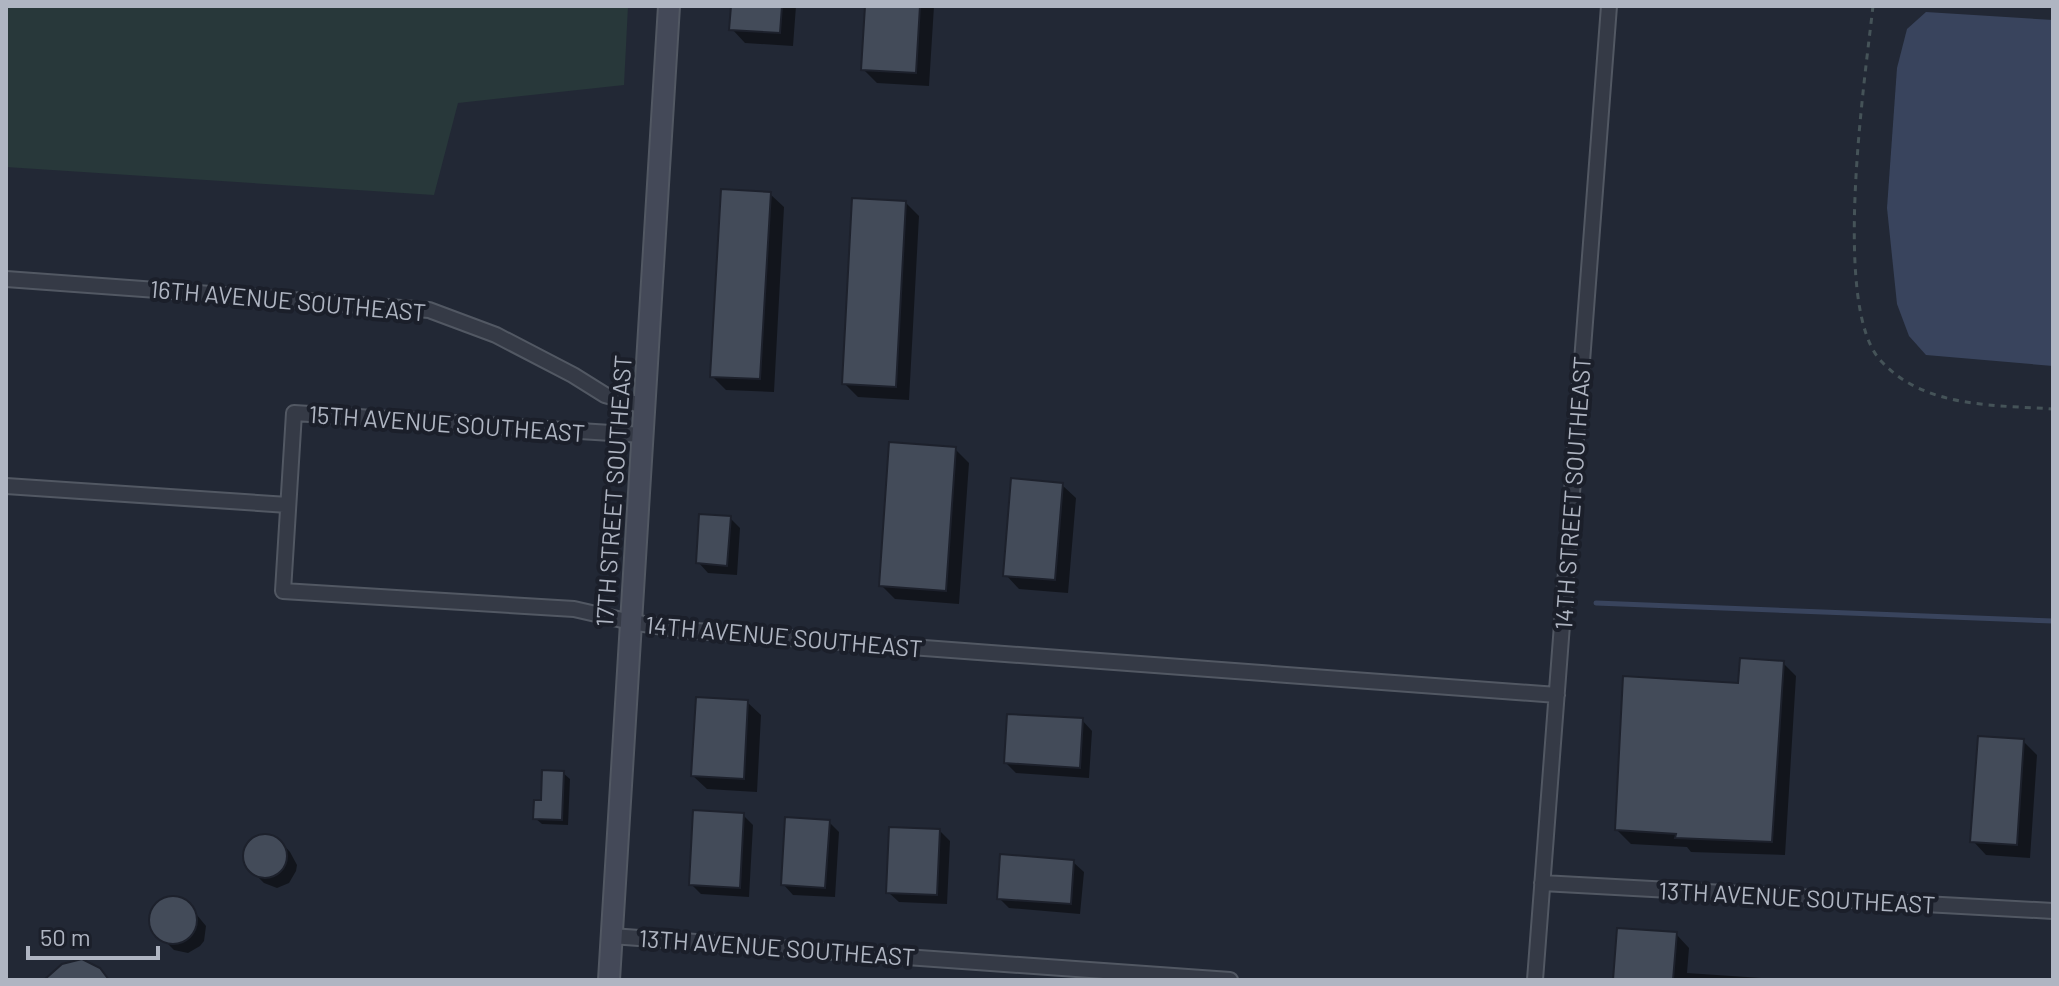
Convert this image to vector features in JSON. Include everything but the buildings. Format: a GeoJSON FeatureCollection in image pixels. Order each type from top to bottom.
{"type":"FeatureCollection","features":[{"type":"Feature","properties":{"kind":"street","name":"17TH STREET SOUTHEAST"},"geometry":{"type":"LineString","coordinates":[[609,980],[669,6]]}},
{"type":"Feature","properties":{"kind":"street","name":"14TH STREET SOUTHEAST"},"geometry":{"type":"LineString","coordinates":[[1535,980],[1609,6]]}},
{"type":"Feature","properties":{"kind":"street","name":"16TH AVENUE SOUTHEAST"},"geometry":{"type":"LineString","coordinates":[[6,279],[429,310],[496,335],[605,395],[644,406]]}},
{"type":"Feature","properties":{"kind":"street","name":"15TH AVENUE SOUTHEAST"},"geometry":{"type":"LineString","coordinates":[[288,505],[294,413],[643,435]]}},
{"type":"Feature","properties":{"kind":"street"},"geometry":{"type":"LineString","coordinates":[[6,486],[288,505]]}},
{"type":"Feature","properties":{"kind":"street","name":"14TH AVENUE SOUTHEAST"},"geometry":{"type":"LineString","coordinates":[[288,505],[283,591],[574,609],[683,630],[1557,695]]}},
{"type":"Feature","properties":{"kind":"street","name":"13TH AVENUE SOUTHEAST"},"geometry":{"type":"LineString","coordinates":[[1542,883],[2053,911]]}},
{"type":"Feature","properties":{"kind":"street","name":"13TH AVENUE SOUTHEAST"},"geometry":{"type":"LineString","coordinates":[[611,936],[1230,980]]}},
{"type":"Feature","properties":{"kind":"path"},"geometry":{"type":"LineString","coordinates":[[1873,6],[1862,105],[1854,237],[1856,299],[1871,346],[1880,361],[1929,393],[1955,401],[2053,409]]}},
{"type":"Feature","properties":{"kind":"shaded area"},"geometry":{"type":"Polygon","coordinates":[[[6,6],[628,6],[624,85],[458,103],[434,195],[6,167],[6,6]]]}},
{"type":"Feature","properties":{"kind":"water"},"geometry":{"type":"Polygon","coordinates":[[[1926,12],[2053,20],[2053,366],[1926,355],[1909,336],[1897,304],[1887,208],[1897,68],[1907,29],[1926,12]]]}},
{"type":"Feature","properties":{"kind":"waterway"},"geometry":{"type":"LineString","coordinates":[[1596,603],[2053,621]]}}]}
